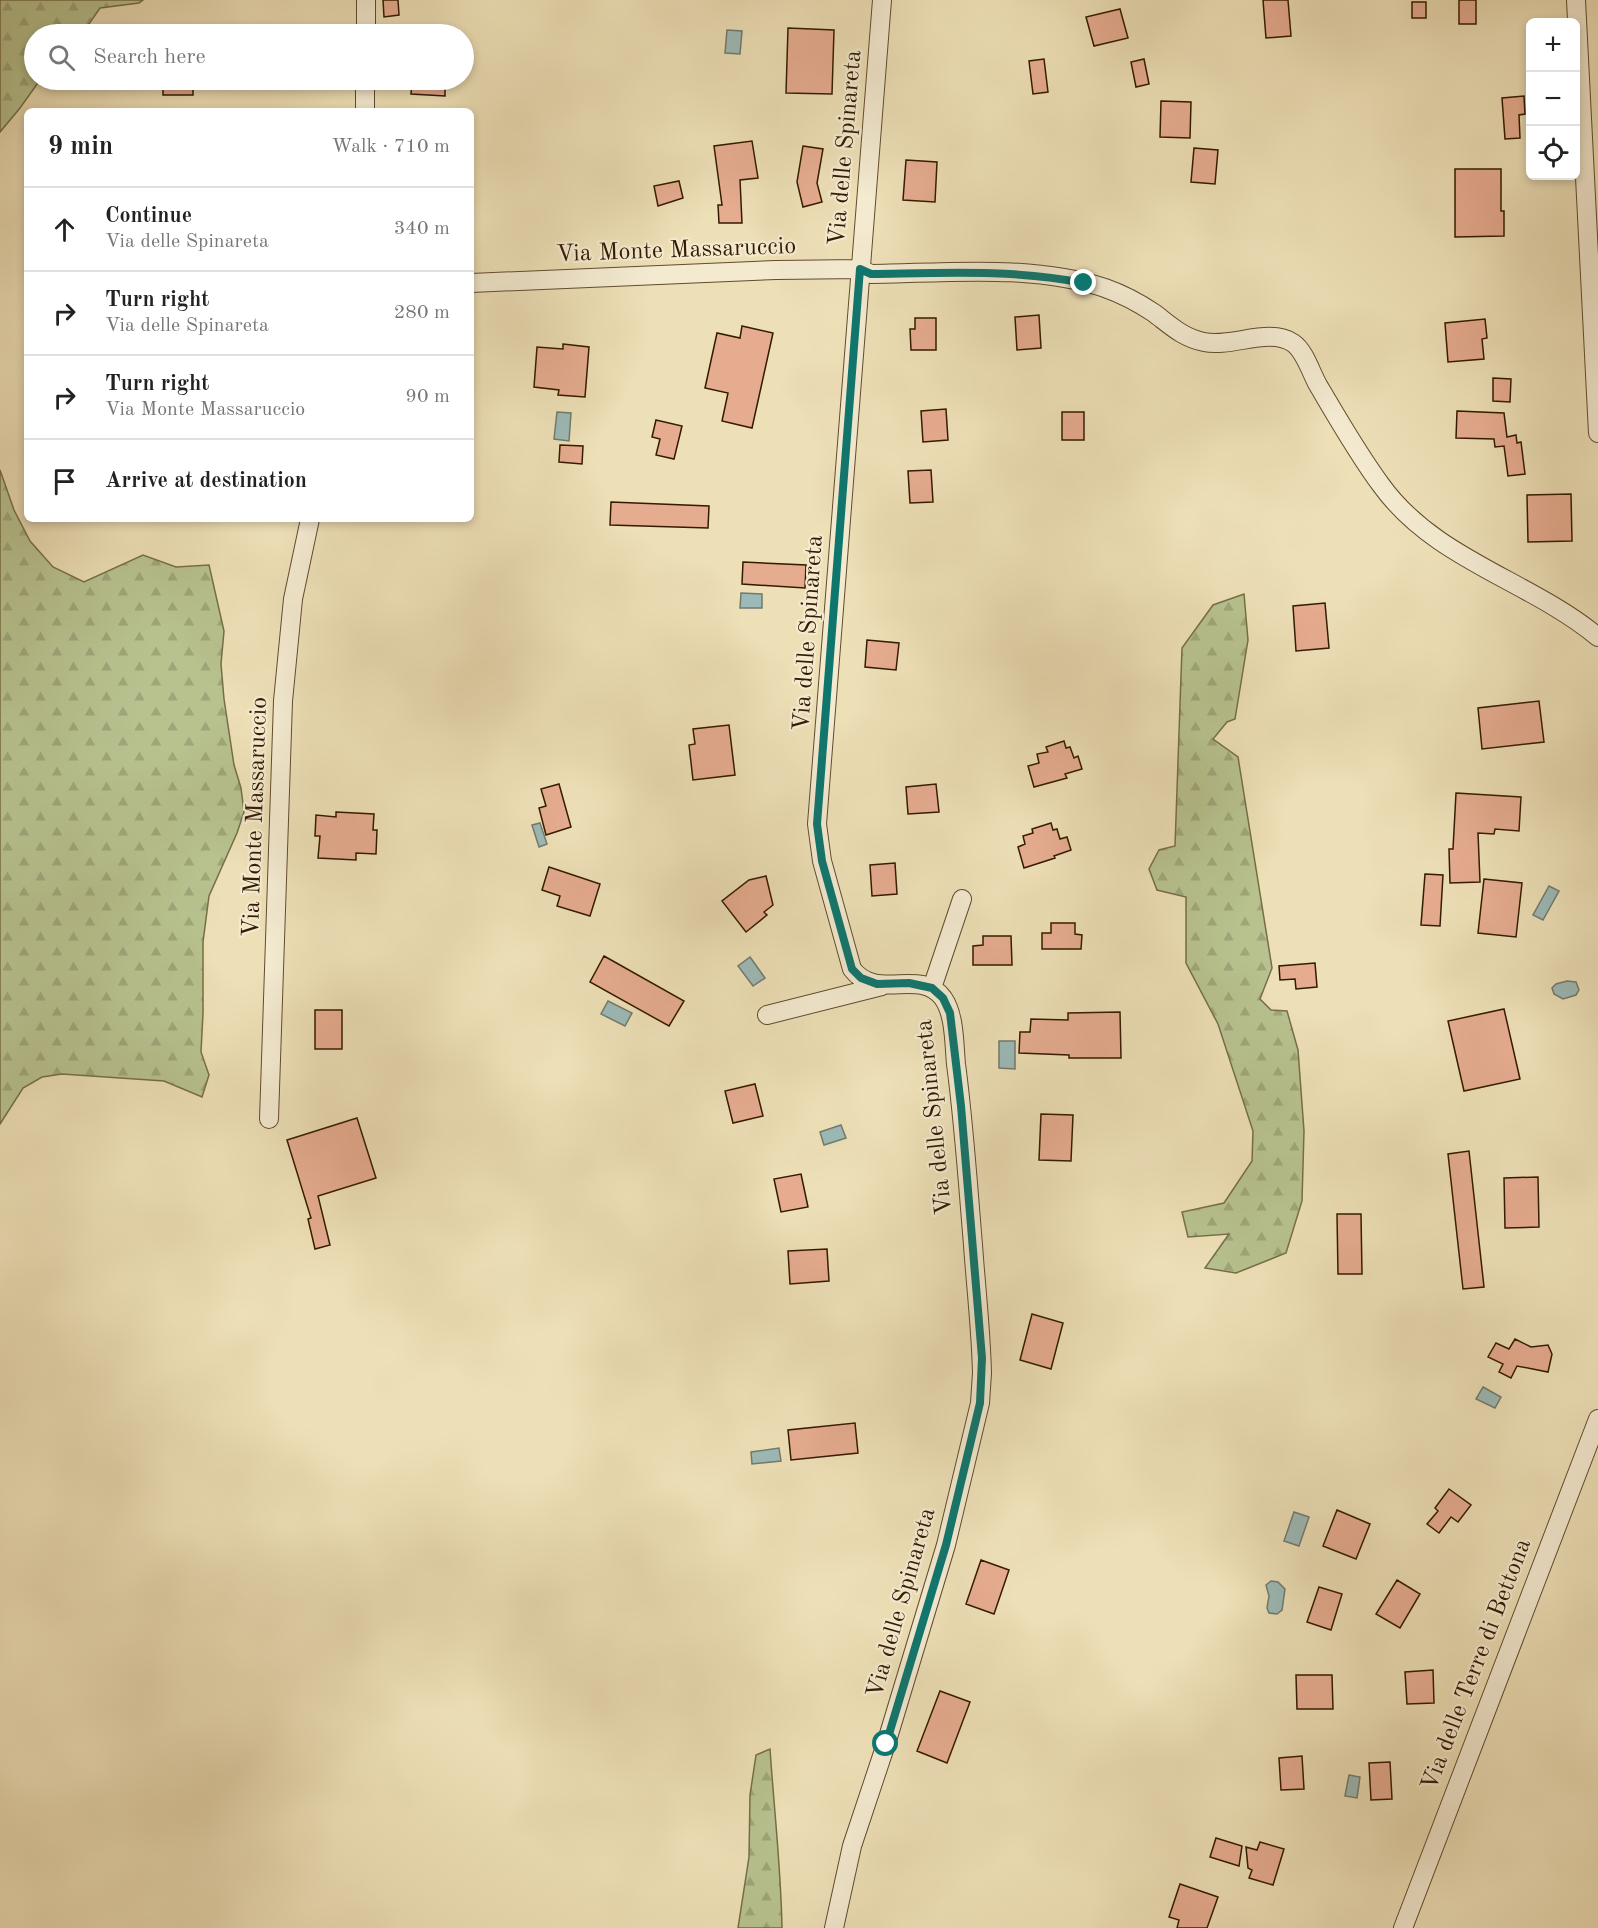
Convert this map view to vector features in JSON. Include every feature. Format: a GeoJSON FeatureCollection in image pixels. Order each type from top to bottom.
{"type":"FeatureCollection","features":[{"type":"Feature","properties":{"kind":"street"},"geometry":{"type":"LineString","coordinates":[[366,0],[366,24]]}},
{"type":"Feature","properties":{"kind":"street","name":"Via delle Spinareta"},"geometry":{"type":"LineString","coordinates":[[834,1928],[852,1846],[886,1744],[946,1545],[980,1403],[982,1358],[950,1013],[943,998],[932,988],[909,983],[884,985],[868,982],[852,969],[822,861],[817,824],[882,0]]}},
{"type":"Feature","properties":{"kind":"street"},"geometry":{"type":"LineString","coordinates":[[1576,0],[1598,433]]}},
{"type":"Feature","properties":{"kind":"street"},"geometry":{"type":"LineString","coordinates":[[365,90],[365,108]]}},
{"type":"Feature","properties":{"kind":"street","name":"Via Monte Massaruccio"},"geometry":{"type":"LineString","coordinates":[[474,283],[776,270],[860,269],[871,274],[1006,272],[1054,277],[1118,293],[1148,309],[1178,332],[1201,342],[1222,343],[1262,338],[1291,341],[1302,353],[1319,386],[1382,487],[1414,522],[1455,553],[1548,602],[1598,637]]}},
{"type":"Feature","properties":{"kind":"street","name":"Via Monte Massaruccio"},"geometry":{"type":"LineString","coordinates":[[269,1119],[283,701],[293,599],[309,522]]}},
{"type":"Feature","properties":{"kind":"street"},"geometry":{"type":"LineString","coordinates":[[932,988],[962,899]]}},
{"type":"Feature","properties":{"kind":"street"},"geometry":{"type":"LineString","coordinates":[[767,1015],[884,985]]}},
{"type":"Feature","properties":{"kind":"street","name":"Via delle Terre di Bettona"},"geometry":{"type":"LineString","coordinates":[[1403,1928],[1598,1419]]}},
{"type":"Feature","properties":{"kind":"green space"},"geometry":{"type":"Polygon","coordinates":[[[0,0],[143,0],[139,3],[100,8],[89,24],[24,24],[24,90],[33,90],[0,132],[0,0]]]}},
{"type":"Feature","properties":{"kind":"green space"},"geometry":{"type":"Polygon","coordinates":[[[0,470],[14,510],[30,541],[53,567],[84,582],[143,555],[176,567],[209,565],[224,631],[221,664],[224,699],[244,812],[209,896],[203,942],[201,1052],[209,1075],[202,1097],[164,1081],[62,1074],[42,1077],[23,1088],[0,1124],[0,470]]]}},
{"type":"Feature","properties":{"kind":"green space"},"geometry":{"type":"Polygon","coordinates":[[[1244,594],[1248,640],[1235,719],[1227,722],[1213,739],[1238,757],[1272,968],[1260,999],[1271,1010],[1287,1011],[1298,1050],[1304,1131],[1302,1201],[1286,1253],[1236,1273],[1205,1268],[1229,1234],[1188,1237],[1182,1212],[1224,1203],[1252,1161],[1253,1131],[1218,1024],[1186,963],[1186,897],[1157,890],[1149,869],[1159,850],[1175,846],[1182,648],[1213,605],[1244,594]]]}},
{"type":"Feature","properties":{"kind":"green space"},"geometry":{"type":"Polygon","coordinates":[[[770,1749],[782,1928],[738,1928],[749,1857],[750,1795],[756,1755],[770,1749]]]}},
{"type":"Feature","properties":{"kind":"water"},"geometry":{"type":"Polygon","coordinates":[[[727,30],[742,31],[740,54],[725,53],[727,30]]]}},
{"type":"Feature","properties":{"kind":"water"},"geometry":{"type":"Polygon","coordinates":[[[557,412],[571,413],[569,441],[554,439],[557,412]]]}},
{"type":"Feature","properties":{"kind":"water"},"geometry":{"type":"Polygon","coordinates":[[[741,593],[762,594],[762,608],[740,608],[741,593]]]}},
{"type":"Feature","properties":{"kind":"water"},"geometry":{"type":"Polygon","coordinates":[[[540,823],[547,844],[539,847],[532,825],[540,823]]]}},
{"type":"Feature","properties":{"kind":"water"},"geometry":{"type":"Polygon","coordinates":[[[1549,886],[1559,891],[1543,920],[1533,915],[1549,886]]]}},
{"type":"Feature","properties":{"kind":"water"},"geometry":{"type":"Polygon","coordinates":[[[750,957],[765,978],[753,986],[738,966],[750,957]]]}},
{"type":"Feature","properties":{"kind":"water"},"geometry":{"type":"Polygon","coordinates":[[[1567,981],[1576,982],[1579,990],[1576,995],[1563,999],[1554,994],[1552,988],[1556,984],[1567,981]]]}},
{"type":"Feature","properties":{"kind":"water"},"geometry":{"type":"Polygon","coordinates":[[[608,1001],[632,1013],[625,1026],[601,1014],[608,1001]]]}},
{"type":"Feature","properties":{"kind":"water"},"geometry":{"type":"Polygon","coordinates":[[[999,1041],[1015,1041],[1015,1069],[999,1068],[999,1041]]]}},
{"type":"Feature","properties":{"kind":"water"},"geometry":{"type":"Polygon","coordinates":[[[841,1125],[846,1138],[824,1145],[820,1132],[841,1125]]]}},
{"type":"Feature","properties":{"kind":"water"},"geometry":{"type":"Polygon","coordinates":[[[1483,1387],[1501,1397],[1495,1408],[1476,1399],[1483,1387]]]}},
{"type":"Feature","properties":{"kind":"water"},"geometry":{"type":"Polygon","coordinates":[[[779,1448],[781,1461],[752,1464],[751,1452],[779,1448]]]}},
{"type":"Feature","properties":{"kind":"water"},"geometry":{"type":"Polygon","coordinates":[[[1294,1512],[1309,1517],[1299,1546],[1284,1541],[1294,1512]]]}},
{"type":"Feature","properties":{"kind":"water"},"geometry":{"type":"Polygon","coordinates":[[[1271,1581],[1278,1582],[1285,1589],[1282,1610],[1277,1614],[1269,1613],[1267,1608],[1269,1596],[1266,1585],[1271,1581]]]}},
{"type":"Feature","properties":{"kind":"water"},"geometry":{"type":"Polygon","coordinates":[[[1349,1775],[1360,1777],[1357,1798],[1345,1796],[1349,1775]]]}},
{"type":"Feature","properties":{"kind":"building"},"geometry":{"type":"Polygon","coordinates":[[[383,0],[398,0],[399,15],[384,17],[383,0]]]}},
{"type":"Feature","properties":{"kind":"building"},"geometry":{"type":"Polygon","coordinates":[[[1263,0],[1288,0],[1291,36],[1266,38],[1263,0]]]}},
{"type":"Feature","properties":{"kind":"building"},"geometry":{"type":"Polygon","coordinates":[[[1459,0],[1476,0],[1476,24],[1459,24],[1459,0]]]}},
{"type":"Feature","properties":{"kind":"building"},"geometry":{"type":"Polygon","coordinates":[[[1412,2],[1426,2],[1426,18],[1412,18],[1412,2]]]}},
{"type":"Feature","properties":{"kind":"building"},"geometry":{"type":"Polygon","coordinates":[[[1120,9],[1128,38],[1094,46],[1086,17],[1120,9]]]}},
{"type":"Feature","properties":{"kind":"building"},"geometry":{"type":"Polygon","coordinates":[[[788,28],[834,30],[832,94],[786,93],[788,28]]]}},
{"type":"Feature","properties":{"kind":"building"},"geometry":{"type":"Polygon","coordinates":[[[1044,59],[1048,92],[1033,94],[1029,61],[1044,59]]]}},
{"type":"Feature","properties":{"kind":"building"},"geometry":{"type":"Polygon","coordinates":[[[1144,59],[1149,84],[1136,87],[1131,62],[1144,59]]]}},
{"type":"Feature","properties":{"kind":"building"},"geometry":{"type":"Polygon","coordinates":[[[163,90],[193,90],[193,95],[163,95],[163,90]]]}},
{"type":"Feature","properties":{"kind":"building"},"geometry":{"type":"Polygon","coordinates":[[[411,90],[445,90],[445,96],[411,94],[411,90]]]}},
{"type":"Feature","properties":{"kind":"building"},"geometry":{"type":"Polygon","coordinates":[[[1524,96],[1525,114],[1519,115],[1520,138],[1505,139],[1502,98],[1524,96]]]}},
{"type":"Feature","properties":{"kind":"building"},"geometry":{"type":"Polygon","coordinates":[[[1161,101],[1191,102],[1190,138],[1160,137],[1161,101]]]}},
{"type":"Feature","properties":{"kind":"building"},"geometry":{"type":"Polygon","coordinates":[[[752,141],[758,178],[740,180],[742,223],[719,223],[718,205],[722,205],[714,146],[752,141]]]}},
{"type":"Feature","properties":{"kind":"building"},"geometry":{"type":"Polygon","coordinates":[[[803,146],[823,149],[817,183],[822,202],[803,207],[797,182],[803,146]]]}},
{"type":"Feature","properties":{"kind":"building"},"geometry":{"type":"Polygon","coordinates":[[[1194,148],[1218,150],[1215,184],[1191,182],[1194,148]]]}},
{"type":"Feature","properties":{"kind":"building"},"geometry":{"type":"Polygon","coordinates":[[[906,160],[937,162],[935,202],[903,200],[906,160]]]}},
{"type":"Feature","properties":{"kind":"building"},"geometry":{"type":"Polygon","coordinates":[[[1455,169],[1501,169],[1501,211],[1504,211],[1504,236],[1455,237],[1455,169]]]}},
{"type":"Feature","properties":{"kind":"building"},"geometry":{"type":"Polygon","coordinates":[[[679,181],[683,198],[658,206],[654,186],[679,181]]]}},
{"type":"Feature","properties":{"kind":"building"},"geometry":{"type":"Polygon","coordinates":[[[1039,315],[1041,348],[1017,350],[1015,317],[1039,315]]]}},
{"type":"Feature","properties":{"kind":"building"},"geometry":{"type":"Polygon","coordinates":[[[915,318],[936,318],[936,350],[911,350],[910,329],[915,329],[915,318]]]}},
{"type":"Feature","properties":{"kind":"building"},"geometry":{"type":"Polygon","coordinates":[[[1485,319],[1487,338],[1482,339],[1484,359],[1448,362],[1445,323],[1485,319]]]}},
{"type":"Feature","properties":{"kind":"building"},"geometry":{"type":"Polygon","coordinates":[[[742,326],[773,333],[752,428],[722,421],[728,393],[705,388],[717,333],[740,338],[742,326]]]}},
{"type":"Feature","properties":{"kind":"building"},"geometry":{"type":"Polygon","coordinates":[[[563,344],[589,347],[585,397],[558,395],[559,390],[534,387],[537,347],[563,349],[563,344]]]}},
{"type":"Feature","properties":{"kind":"building"},"geometry":{"type":"Polygon","coordinates":[[[1493,378],[1511,379],[1510,402],[1493,401],[1493,378]]]}},
{"type":"Feature","properties":{"kind":"building"},"geometry":{"type":"Polygon","coordinates":[[[946,409],[948,440],[923,442],[921,411],[946,409]]]}},
{"type":"Feature","properties":{"kind":"building"},"geometry":{"type":"Polygon","coordinates":[[[1457,411],[1504,413],[1507,437],[1516,435],[1517,443],[1521,442],[1525,474],[1508,476],[1504,446],[1495,447],[1494,439],[1456,438],[1457,411]]]}},
{"type":"Feature","properties":{"kind":"building"},"geometry":{"type":"Polygon","coordinates":[[[1062,412],[1084,412],[1084,440],[1062,440],[1062,412]]]}},
{"type":"Feature","properties":{"kind":"building"},"geometry":{"type":"Polygon","coordinates":[[[656,420],[682,426],[674,459],[656,455],[660,439],[652,437],[656,420]]]}},
{"type":"Feature","properties":{"kind":"building"},"geometry":{"type":"Polygon","coordinates":[[[560,445],[583,446],[582,464],[559,462],[560,445]]]}},
{"type":"Feature","properties":{"kind":"building"},"geometry":{"type":"Polygon","coordinates":[[[931,470],[933,502],[910,503],[908,471],[931,470]]]}},
{"type":"Feature","properties":{"kind":"building"},"geometry":{"type":"Polygon","coordinates":[[[1571,494],[1572,541],[1528,542],[1527,495],[1571,494]]]}},
{"type":"Feature","properties":{"kind":"building"},"geometry":{"type":"Polygon","coordinates":[[[611,502],[709,506],[708,528],[610,525],[611,502]]]}},
{"type":"Feature","properties":{"kind":"building"},"geometry":{"type":"Polygon","coordinates":[[[743,562],[806,565],[805,588],[742,584],[743,562]]]}},
{"type":"Feature","properties":{"kind":"building"},"geometry":{"type":"Polygon","coordinates":[[[1325,603],[1329,648],[1296,651],[1293,606],[1325,603]]]}},
{"type":"Feature","properties":{"kind":"building"},"geometry":{"type":"Polygon","coordinates":[[[867,640],[899,643],[896,670],[865,667],[867,640]]]}},
{"type":"Feature","properties":{"kind":"building"},"geometry":{"type":"Polygon","coordinates":[[[1539,701],[1544,742],[1482,749],[1478,708],[1539,701]]]}},
{"type":"Feature","properties":{"kind":"building"},"geometry":{"type":"Polygon","coordinates":[[[729,725],[735,775],[693,780],[689,745],[695,744],[693,729],[729,725]]]}},
{"type":"Feature","properties":{"kind":"building"},"geometry":{"type":"Polygon","coordinates":[[[1064,741],[1066,748],[1070,747],[1074,758],[1078,756],[1082,769],[1065,774],[1067,778],[1034,787],[1028,766],[1039,763],[1037,754],[1048,752],[1046,747],[1064,741]]]}},
{"type":"Feature","properties":{"kind":"building"},"geometry":{"type":"Polygon","coordinates":[[[559,784],[571,827],[546,835],[539,808],[546,806],[541,789],[559,784]]]}},
{"type":"Feature","properties":{"kind":"building"},"geometry":{"type":"Polygon","coordinates":[[[936,784],[939,812],[908,814],[906,787],[936,784]]]}},
{"type":"Feature","properties":{"kind":"building"},"geometry":{"type":"Polygon","coordinates":[[[1456,793],[1521,797],[1519,831],[1495,829],[1494,834],[1478,833],[1480,882],[1450,883],[1449,849],[1453,849],[1456,793]]]}},
{"type":"Feature","properties":{"kind":"building"},"geometry":{"type":"Polygon","coordinates":[[[336,812],[374,814],[373,830],[377,830],[376,854],[356,853],[356,860],[318,858],[320,836],[315,836],[316,815],[336,817],[336,812]]]}},
{"type":"Feature","properties":{"kind":"building"},"geometry":{"type":"Polygon","coordinates":[[[1051,823],[1053,830],[1057,829],[1060,839],[1067,837],[1071,850],[1024,868],[1018,847],[1025,844],[1023,836],[1033,833],[1032,829],[1051,823]]]}},
{"type":"Feature","properties":{"kind":"building"},"geometry":{"type":"Polygon","coordinates":[[[895,863],[897,894],[872,896],[870,865],[895,863]]]}},
{"type":"Feature","properties":{"kind":"building"},"geometry":{"type":"Polygon","coordinates":[[[549,867],[600,884],[590,916],[557,906],[560,896],[542,890],[549,867]]]}},
{"type":"Feature","properties":{"kind":"building"},"geometry":{"type":"Polygon","coordinates":[[[1425,874],[1443,875],[1440,926],[1421,925],[1425,874]]]}},
{"type":"Feature","properties":{"kind":"building"},"geometry":{"type":"Polygon","coordinates":[[[766,876],[773,905],[764,912],[767,915],[746,932],[722,901],[749,880],[766,876]]]}},
{"type":"Feature","properties":{"kind":"building"},"geometry":{"type":"Polygon","coordinates":[[[1484,879],[1522,883],[1516,937],[1478,933],[1484,879]]]}},
{"type":"Feature","properties":{"kind":"building"},"geometry":{"type":"Polygon","coordinates":[[[1051,923],[1075,923],[1075,934],[1082,935],[1081,949],[1042,949],[1042,933],[1051,933],[1051,923]]]}},
{"type":"Feature","properties":{"kind":"building"},"geometry":{"type":"Polygon","coordinates":[[[983,936],[1011,936],[1012,965],[973,965],[973,946],[983,945],[983,936]]]}},
{"type":"Feature","properties":{"kind":"building"},"geometry":{"type":"Polygon","coordinates":[[[604,956],[684,1001],[669,1026],[590,982],[604,956]]]}},
{"type":"Feature","properties":{"kind":"building"},"geometry":{"type":"Polygon","coordinates":[[[1315,963],[1317,987],[1296,989],[1295,979],[1280,980],[1279,966],[1315,963]]]}},
{"type":"Feature","properties":{"kind":"building"},"geometry":{"type":"Polygon","coordinates":[[[1504,1009],[1520,1079],[1464,1091],[1448,1021],[1504,1009]]]}},
{"type":"Feature","properties":{"kind":"building"},"geometry":{"type":"Polygon","coordinates":[[[315,1010],[342,1010],[342,1049],[315,1049],[315,1010]]]}},
{"type":"Feature","properties":{"kind":"building"},"geometry":{"type":"Polygon","coordinates":[[[1120,1012],[1121,1058],[1069,1058],[1069,1055],[1019,1053],[1020,1032],[1030,1032],[1031,1019],[1068,1020],[1068,1013],[1120,1012]]]}},
{"type":"Feature","properties":{"kind":"building"},"geometry":{"type":"Polygon","coordinates":[[[755,1084],[763,1116],[733,1123],[725,1091],[755,1084]]]}},
{"type":"Feature","properties":{"kind":"building"},"geometry":{"type":"Polygon","coordinates":[[[1041,1114],[1073,1115],[1071,1161],[1039,1160],[1041,1114]]]}},
{"type":"Feature","properties":{"kind":"building"},"geometry":{"type":"Polygon","coordinates":[[[357,1118],[376,1178],[318,1196],[330,1245],[315,1249],[308,1219],[311,1218],[287,1140],[357,1118]]]}},
{"type":"Feature","properties":{"kind":"building"},"geometry":{"type":"Polygon","coordinates":[[[1469,1151],[1484,1287],[1463,1289],[1448,1154],[1469,1151]]]}},
{"type":"Feature","properties":{"kind":"building"},"geometry":{"type":"Polygon","coordinates":[[[801,1174],[808,1207],[781,1212],[774,1179],[801,1174]]]}},
{"type":"Feature","properties":{"kind":"building"},"geometry":{"type":"Polygon","coordinates":[[[1538,1177],[1539,1227],[1505,1228],[1504,1178],[1538,1177]]]}},
{"type":"Feature","properties":{"kind":"building"},"geometry":{"type":"Polygon","coordinates":[[[1337,1214],[1361,1214],[1362,1274],[1338,1274],[1337,1214]]]}},
{"type":"Feature","properties":{"kind":"building"},"geometry":{"type":"Polygon","coordinates":[[[827,1249],[829,1281],[790,1284],[788,1251],[827,1249]]]}},
{"type":"Feature","properties":{"kind":"building"},"geometry":{"type":"Polygon","coordinates":[[[1032,1314],[1063,1323],[1051,1369],[1020,1360],[1032,1314]]]}},
{"type":"Feature","properties":{"kind":"building"},"geometry":{"type":"Polygon","coordinates":[[[1515,1339],[1531,1347],[1548,1345],[1552,1354],[1548,1372],[1517,1366],[1511,1378],[1499,1372],[1503,1364],[1488,1357],[1496,1343],[1509,1349],[1515,1339]]]}},
{"type":"Feature","properties":{"kind":"building"},"geometry":{"type":"Polygon","coordinates":[[[855,1423],[858,1453],[791,1460],[788,1430],[855,1423]]]}},
{"type":"Feature","properties":{"kind":"building"},"geometry":{"type":"Polygon","coordinates":[[[1449,1489],[1471,1505],[1458,1522],[1451,1517],[1439,1533],[1427,1524],[1438,1511],[1435,1508],[1449,1489]]]}},
{"type":"Feature","properties":{"kind":"building"},"geometry":{"type":"Polygon","coordinates":[[[1337,1510],[1370,1524],[1356,1559],[1323,1546],[1337,1510]]]}},
{"type":"Feature","properties":{"kind":"building"},"geometry":{"type":"Polygon","coordinates":[[[981,1560],[1009,1570],[994,1614],[966,1604],[981,1560]]]}},
{"type":"Feature","properties":{"kind":"building"},"geometry":{"type":"Polygon","coordinates":[[[1397,1580],[1420,1594],[1400,1628],[1376,1614],[1397,1580]]]}},
{"type":"Feature","properties":{"kind":"building"},"geometry":{"type":"Polygon","coordinates":[[[1319,1587],[1342,1594],[1331,1630],[1307,1622],[1319,1587]]]}},
{"type":"Feature","properties":{"kind":"building"},"geometry":{"type":"Polygon","coordinates":[[[1433,1670],[1434,1703],[1407,1704],[1405,1672],[1433,1670]]]}},
{"type":"Feature","properties":{"kind":"building"},"geometry":{"type":"Polygon","coordinates":[[[1296,1675],[1332,1675],[1333,1709],[1297,1709],[1296,1675]]]}},
{"type":"Feature","properties":{"kind":"building"},"geometry":{"type":"Polygon","coordinates":[[[940,1691],[970,1702],[947,1763],[917,1751],[940,1691]]]}},
{"type":"Feature","properties":{"kind":"building"},"geometry":{"type":"Polygon","coordinates":[[[1302,1756],[1304,1789],[1281,1790],[1279,1758],[1302,1756]]]}},
{"type":"Feature","properties":{"kind":"building"},"geometry":{"type":"Polygon","coordinates":[[[1390,1762],[1392,1799],[1371,1800],[1369,1763],[1390,1762]]]}},
{"type":"Feature","properties":{"kind":"building"},"geometry":{"type":"Polygon","coordinates":[[[1216,1838],[1242,1846],[1239,1866],[1210,1857],[1216,1838]]]}},
{"type":"Feature","properties":{"kind":"building"},"geometry":{"type":"Polygon","coordinates":[[[1260,1842],[1284,1849],[1273,1885],[1249,1878],[1252,1870],[1248,1868],[1246,1847],[1257,1850],[1260,1842]]]}},
{"type":"Feature","properties":{"kind":"building"},"geometry":{"type":"Polygon","coordinates":[[[1180,1884],[1218,1897],[1207,1928],[1177,1928],[1179,1920],[1169,1917],[1180,1884]]]}},
{"type":"Feature","properties":{"kind":"route"},"geometry":{"type":"LineString","coordinates":[[886,1744],[946,1545],[980,1403],[982,1358],[961,1106],[950,1013],[943,998],[932,988],[909,983],[884,985],[868,982],[852,969],[822,861],[817,824],[860,269],[871,274],[1006,272],[1036,274],[1084,283]]}}]}
